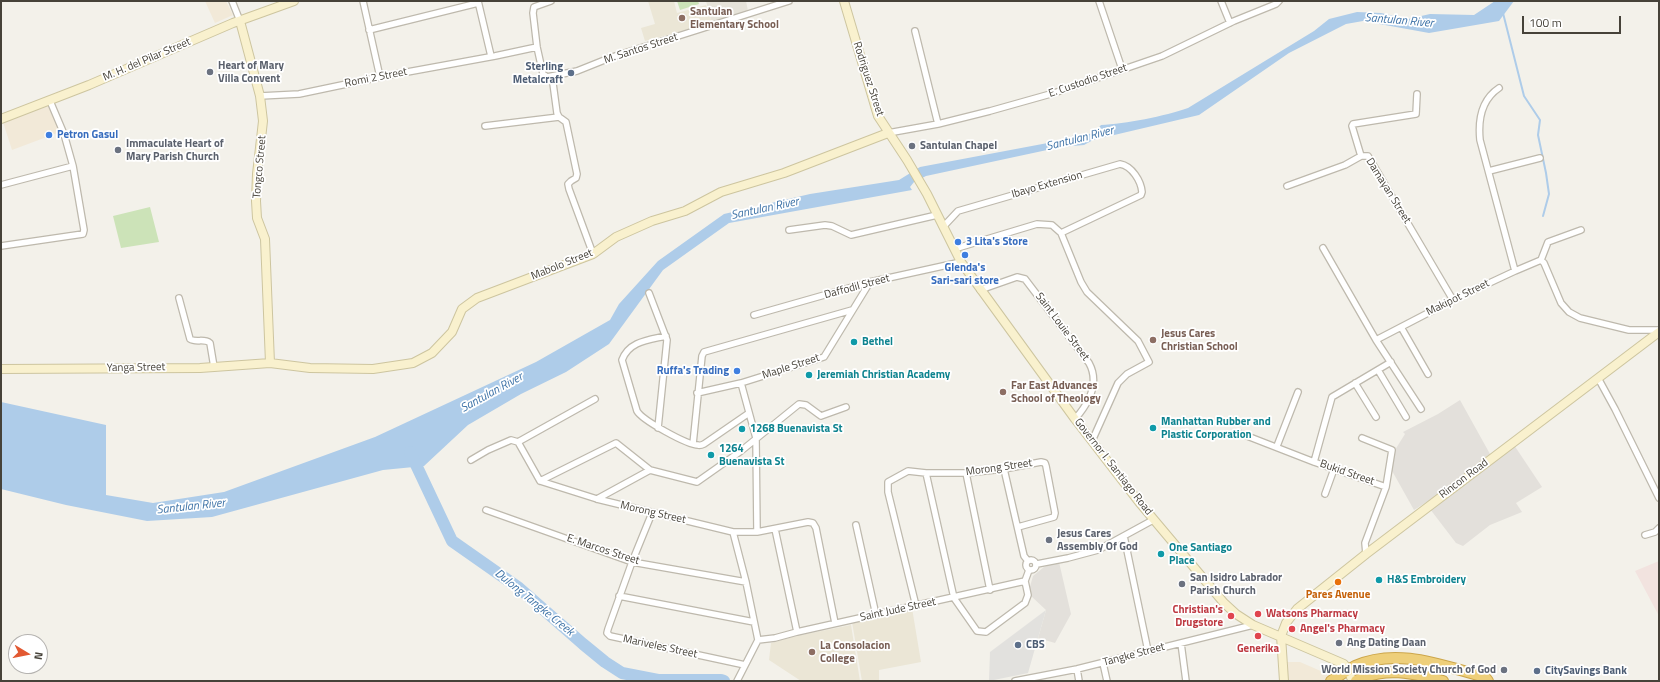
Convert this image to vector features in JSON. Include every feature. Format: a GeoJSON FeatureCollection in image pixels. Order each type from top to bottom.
{"type":"FeatureCollection","features":[{"type":"Feature","properties":{"kind":"highway"},"geometry":{"type":"LineString","coordinates":[[1331,681],[1344,667],[1356,666],[1377,660],[1408,658],[1485,677],[1488,681]]}},
{"type":"Feature","properties":{"kind":"highway"},"geometry":{"type":"LineString","coordinates":[[1355,681],[1387,672],[1409,673],[1443,681]]}},
{"type":"Feature","properties":{"kind":"street"},"geometry":{"type":"LineString","coordinates":[[232,1],[240,20]]}},
{"type":"Feature","properties":{"kind":"street","name":"M. H. del Pilar Street"},"geometry":{"type":"LineString","coordinates":[[1,119],[50,101],[240,20],[294,1]]}},
{"type":"Feature","properties":{"kind":"street"},"geometry":{"type":"LineString","coordinates":[[363,1],[380,77]]}},
{"type":"Feature","properties":{"kind":"street"},"geometry":{"type":"LineString","coordinates":[[551,1],[534,7],[533,10],[537,47],[543,74],[547,77],[552,76],[554,98],[559,117],[566,122],[577,174],[576,178],[571,180],[568,184],[569,190],[593,254]]}},
{"type":"Feature","properties":{"kind":"street","name":"M. Santos Street"},"geometry":{"type":"LineString","coordinates":[[552,76],[577,71],[612,57],[789,1]]}},
{"type":"Feature","properties":{"kind":"street","name":"Rodriguez Street"},"geometry":{"type":"LineString","coordinates":[[844,1],[878,116],[927,194]]}},
{"type":"Feature","properties":{"kind":"street"},"geometry":{"type":"LineString","coordinates":[[1099,1],[1122,69]]}},
{"type":"Feature","properties":{"kind":"street"},"geometry":{"type":"LineString","coordinates":[[1221,1],[1230,23]]}},
{"type":"Feature","properties":{"kind":"street"},"geometry":{"type":"LineString","coordinates":[[369,30],[478,2],[491,56]]}},
{"type":"Feature","properties":{"kind":"street","name":"E. Custodio Street"},"geometry":{"type":"LineString","coordinates":[[888,133],[938,124],[990,112],[1054,93],[1162,56],[1277,2]]}},
{"type":"Feature","properties":{"kind":"street","name":"Tongco Street"},"geometry":{"type":"LineString","coordinates":[[240,20],[260,96],[263,121],[257,174],[256,201],[257,218],[265,239],[270,363]]}},
{"type":"Feature","properties":{"kind":"street"},"geometry":{"type":"LineString","coordinates":[[915,31],[938,124]]}},
{"type":"Feature","properties":{"kind":"street","name":"Romi 2 Street"},"geometry":{"type":"LineString","coordinates":[[260,96],[299,94],[537,47]]}},
{"type":"Feature","properties":{"kind":"street"},"geometry":{"type":"LineString","coordinates":[[1499,88],[1487,99],[1480,118],[1480,140],[1515,271]]}},
{"type":"Feature","properties":{"kind":"street"},"geometry":{"type":"LineString","coordinates":[[1361,156],[1352,126],[1353,124],[1416,114],[1417,94]]}},
{"type":"Feature","properties":{"kind":"street"},"geometry":{"type":"LineString","coordinates":[[1,246],[83,234],[84,230],[73,166],[64,134],[50,101]]}},
{"type":"Feature","properties":{"kind":"street"},"geometry":{"type":"LineString","coordinates":[[485,126],[559,117]]}},
{"type":"Feature","properties":{"kind":"street","name":"Mabolo Street"},"geometry":{"type":"LineString","coordinates":[[270,363],[310,368],[373,369],[413,362],[432,354],[452,332],[462,309],[477,298],[593,254],[616,237],[652,221],[685,211],[721,192],[784,173],[888,133]]}},
{"type":"Feature","properties":{"kind":"street","name":"Damayan Street"},"geometry":{"type":"LineString","coordinates":[[1287,186],[1346,165],[1361,156],[1368,156],[1453,300]]}},
{"type":"Feature","properties":{"kind":"street"},"geometry":{"type":"LineString","coordinates":[[1488,171],[1540,158]]}},
{"type":"Feature","properties":{"kind":"street","name":"Ibayo Extension"},"geometry":{"type":"LineString","coordinates":[[943,227],[958,211],[1120,164],[1128,166],[1140,183],[1142,192],[1141,195],[1061,233]]}},
{"type":"Feature","properties":{"kind":"street"},"geometry":{"type":"LineString","coordinates":[[1,185],[73,166]]}},
{"type":"Feature","properties":{"kind":"street","name":"Governor I. Santiago Road"},"geometry":{"type":"LineString","coordinates":[[927,194],[961,262],[980,290],[1075,419],[1153,520],[1224,603],[1236,614],[1253,625],[1281,636],[1344,667]]}},
{"type":"Feature","properties":{"kind":"street"},"geometry":{"type":"LineString","coordinates":[[789,230],[826,225],[851,235],[937,215]]}},
{"type":"Feature","properties":{"kind":"street"},"geometry":{"type":"LineString","coordinates":[[954,249],[1037,224],[1052,225],[1061,233],[1081,282],[1087,292],[1138,341],[1149,362],[1127,374],[1118,383],[1092,441]]}},
{"type":"Feature","properties":{"kind":"street"},"geometry":{"type":"LineString","coordinates":[[1581,230],[1548,242],[1541,260],[1544,263],[1565,309],[1573,315],[1629,330],[1659,331]]}},
{"type":"Feature","properties":{"kind":"street"},"geometry":{"type":"LineString","coordinates":[[1323,248],[1376,340],[1421,409]]}},
{"type":"Feature","properties":{"kind":"street","name":"Makipot Street"},"geometry":{"type":"LineString","coordinates":[[1376,340],[1453,300],[1541,260]]}},
{"type":"Feature","properties":{"kind":"street","name":"Daffodil Street"},"geometry":{"type":"LineString","coordinates":[[754,315],[870,282],[961,262]]}},
{"type":"Feature","properties":{"kind":"street","name":"Saint Louie Street"},"geometry":{"type":"LineString","coordinates":[[980,290],[1017,277],[1025,278],[1089,363],[1093,372],[1093,389],[1084,409],[1075,419]]}},
{"type":"Feature","properties":{"kind":"street","name":"Maple Street"},"geometry":{"type":"LineString","coordinates":[[698,393],[741,383],[824,357],[870,282]]}},
{"type":"Feature","properties":{"kind":"street"},"geometry":{"type":"LineString","coordinates":[[649,293],[666,336],[658,428]]}},
{"type":"Feature","properties":{"kind":"street"},"geometry":{"type":"LineString","coordinates":[[179,298],[190,339],[195,341],[208,341],[210,343],[214,367]]}},
{"type":"Feature","properties":{"kind":"street"},"geometry":{"type":"LineString","coordinates":[[693,444],[702,356],[704,352],[852,310]]}},
{"type":"Feature","properties":{"kind":"street"},"geometry":{"type":"LineString","coordinates":[[1401,327],[1428,374]]}},
{"type":"Feature","properties":{"kind":"street","name":"Rincon Road"},"geometry":{"type":"LineString","coordinates":[[1281,636],[1286,622],[1297,609],[1366,554],[1659,331]]}},
{"type":"Feature","properties":{"kind":"street"},"geometry":{"type":"LineString","coordinates":[[666,336],[636,343],[622,360],[636,411],[641,416],[658,428],[699,446],[749,413]]}},
{"type":"Feature","properties":{"kind":"street"},"geometry":{"type":"LineString","coordinates":[[1314,462],[1332,397],[1391,362]]}},
{"type":"Feature","properties":{"kind":"street","name":"Yanga Street"},"geometry":{"type":"LineString","coordinates":[[1,369],[214,367],[270,363]]}},
{"type":"Feature","properties":{"kind":"street"},"geometry":{"type":"LineString","coordinates":[[1378,370],[1406,417]]}},
{"type":"Feature","properties":{"kind":"street"},"geometry":{"type":"LineString","coordinates":[[1598,378],[1659,498]]}},
{"type":"Feature","properties":{"kind":"street"},"geometry":{"type":"LineString","coordinates":[[741,383],[756,438],[757,532]]}},
{"type":"Feature","properties":{"kind":"street"},"geometry":{"type":"LineString","coordinates":[[1356,383],[1376,417]]}},
{"type":"Feature","properties":{"kind":"street"},"geometry":{"type":"LineString","coordinates":[[1277,446],[1298,392]]}},
{"type":"Feature","properties":{"kind":"street"},"geometry":{"type":"LineString","coordinates":[[518,442],[595,399]]}},
{"type":"Feature","properties":{"kind":"street"},"geometry":{"type":"LineString","coordinates":[[471,460],[488,450],[512,440],[518,442],[540,481],[616,443],[650,470],[697,482],[799,404],[806,405],[821,416],[846,407]]}},
{"type":"Feature","properties":{"kind":"street","name":"Bukid Street"},"geometry":{"type":"LineString","coordinates":[[1242,434],[1277,446],[1314,462],[1386,487],[1365,543],[1366,554]]}},
{"type":"Feature","properties":{"kind":"street"},"geometry":{"type":"LineString","coordinates":[[1362,438],[1392,450],[1386,487]]}},
{"type":"Feature","properties":{"kind":"street","name":"Morong Street"},"geometry":{"type":"LineString","coordinates":[[916,606],[888,492],[888,482],[908,471],[926,473],[966,473],[1004,469],[1041,462],[1044,463],[1046,466],[1055,513],[1054,517],[1018,527]]}},
{"type":"Feature","properties":{"kind":"street"},"geometry":{"type":"LineString","coordinates":[[1004,469],[1024,556],[1028,561]]}},
{"type":"Feature","properties":{"kind":"street"},"geometry":{"type":"LineString","coordinates":[[1325,494],[1334,469]]}},
{"type":"Feature","properties":{"kind":"street"},"geometry":{"type":"LineString","coordinates":[[597,500],[650,470]]}},
{"type":"Feature","properties":{"kind":"street"},"geometry":{"type":"LineString","coordinates":[[926,473],[954,598],[977,631],[986,632],[1025,603],[1028,595],[1025,581],[1029,570],[1026,566],[1028,561]]}},
{"type":"Feature","properties":{"kind":"street"},"geometry":{"type":"LineString","coordinates":[[966,473],[990,590]]}},
{"type":"Feature","properties":{"kind":"street","name":"Morong Street"},"geometry":{"type":"LineString","coordinates":[[540,481],[597,500],[733,532],[757,532],[808,522],[813,524],[816,528],[835,623]]}},
{"type":"Feature","properties":{"kind":"street","name":"E. Marcos Street"},"geometry":{"type":"LineString","coordinates":[[486,510],[632,562],[746,582]]}},
{"type":"Feature","properties":{"kind":"street","name":"Mariveles Street"},"geometry":{"type":"LineString","coordinates":[[652,513],[619,596],[607,633],[610,636],[745,665]]}},
{"type":"Feature","properties":{"kind":"street"},"geometry":{"type":"LineString","coordinates":[[1036,564],[1098,550],[1153,520]]}},
{"type":"Feature","properties":{"kind":"street"},"geometry":{"type":"LineString","coordinates":[[856,525],[876,614]]}},
{"type":"Feature","properties":{"kind":"street"},"geometry":{"type":"LineString","coordinates":[[1645,535],[1655,532],[1659,528]]}},
{"type":"Feature","properties":{"kind":"street"},"geometry":{"type":"LineString","coordinates":[[775,529],[797,632]]}},
{"type":"Feature","properties":{"kind":"street"},"geometry":{"type":"LineString","coordinates":[[733,532],[746,582],[758,640],[737,681]]}},
{"type":"Feature","properties":{"kind":"street"},"geometry":{"type":"LineString","coordinates":[[1124,536],[1148,651]]}},
{"type":"Feature","properties":{"kind":"street"},"geometry":{"type":"LineString","coordinates":[[1028,561],[1034,560],[1036,564]]}},
{"type":"Feature","properties":{"kind":"street"},"geometry":{"type":"LineString","coordinates":[[1029,570],[1035,569],[1036,564]]}},
{"type":"Feature","properties":{"kind":"street","name":"Saint Jude Street"},"geometry":{"type":"LineString","coordinates":[[758,640],[774,638],[1025,581]]}},
{"type":"Feature","properties":{"kind":"street"},"geometry":{"type":"LineString","coordinates":[[619,596],[754,622]]}},
{"type":"Feature","properties":{"kind":"street","name":"Tangke Street"},"geometry":{"type":"LineString","coordinates":[[1015,681],[1037,679],[1253,625]]}},
{"type":"Feature","properties":{"kind":"street"},"geometry":{"type":"LineString","coordinates":[[1281,636],[1284,681]]}},
{"type":"Feature","properties":{"kind":"street"},"geometry":{"type":"LineString","coordinates":[[1181,643],[1186,681]]}},
{"type":"Feature","properties":{"kind":"street"},"geometry":{"type":"LineString","coordinates":[[1103,663],[1107,681]]}},
{"type":"Feature","properties":{"kind":"street"},"geometry":{"type":"LineString","coordinates":[[1344,667],[1355,681]]}},
{"type":"Feature","properties":{"kind":"street"},"geometry":{"type":"LineString","coordinates":[[1077,669],[1079,681]]}},
{"type":"Feature","properties":{"kind":"shaded area"},"geometry":{"type":"Polygon","coordinates":[[[205,1],[226,1],[233,15],[215,23],[205,1]]]}},
{"type":"Feature","properties":{"kind":"shaded area","name":"Santulan Elementary School"},"geometry":{"type":"Polygon","coordinates":[[[648,1],[674,1],[677,13],[706,5],[712,23],[645,41],[641,28],[655,24],[648,1]]]}},
{"type":"Feature","properties":{"kind":"shaded area"},"geometry":{"type":"Polygon","coordinates":[[[706,1],[746,1],[748,11],[712,24],[706,1]]]}},
{"type":"Feature","properties":{"kind":"shaded area"},"geometry":{"type":"Polygon","coordinates":[[[49,106],[60,132],[12,150],[3,122],[49,106]]]}},
{"type":"Feature","properties":{"kind":"shaded area"},"geometry":{"type":"Polygon","coordinates":[[[1460,400],[1490,454],[1441,493],[1414,510],[1391,469],[1395,450],[1405,434],[1403,432],[1438,414],[1460,400]]]}},
{"type":"Feature","properties":{"kind":"shaded area"},"geometry":{"type":"Polygon","coordinates":[[[1514,445],[1542,487],[1516,503],[1522,512],[1490,525],[1463,546],[1456,543],[1430,509],[1514,445]]]}},
{"type":"Feature","properties":{"kind":"shaded area"},"geometry":{"type":"Polygon","coordinates":[[[1659,561],[1659,616],[1635,571],[1659,561]]]}},
{"type":"Feature","properties":{"kind":"shaded area"},"geometry":{"type":"Polygon","coordinates":[[[1059,562],[1071,614],[1055,643],[1038,638],[1046,610],[1031,596],[1029,590],[1033,576],[1044,567],[1059,562]]]}},
{"type":"Feature","properties":{"kind":"shaded area"},"geometry":{"type":"Polygon","coordinates":[[[912,608],[921,662],[879,670],[879,681],[862,681],[852,622],[912,608]]]}},
{"type":"Feature","properties":{"kind":"shaded area","name":"CBS"},"geometry":{"type":"Polygon","coordinates":[[[1046,610],[1028,673],[989,681],[990,652],[1046,610]]]}},
{"type":"Feature","properties":{"kind":"shaded area","name":"La Consolacion College"},"geometry":{"type":"Polygon","coordinates":[[[851,625],[860,681],[801,681],[769,660],[771,643],[792,637],[851,625]]]}},
{"type":"Feature","properties":{"kind":"shaded area"},"geometry":{"type":"Polygon","coordinates":[[[1286,662],[1300,662],[1330,675],[1324,681],[1288,681],[1286,662]]]}},
{"type":"Feature","properties":{"kind":"green space"},"geometry":{"type":"Polygon","coordinates":[[[677,1],[698,1],[699,4],[680,10],[677,1]]]}},
{"type":"Feature","properties":{"kind":"green space"},"geometry":{"type":"Polygon","coordinates":[[[150,207],[159,242],[121,248],[113,216],[150,207]]]}},
{"type":"Feature","properties":{"kind":"water","name":"Santulan River"},"geometry":{"type":"Polygon","coordinates":[[[1495,1],[1514,1],[1499,21],[1429,33],[1363,21],[1346,24],[1289,53],[1199,115],[1093,140],[1084,145],[1061,147],[926,176],[914,182],[910,187],[912,190],[729,223],[663,270],[609,344],[566,372],[521,394],[468,425],[424,466],[383,470],[212,517],[147,521],[66,505],[1,489],[1,402],[106,425],[106,495],[153,503],[224,492],[375,437],[536,362],[610,320],[619,304],[658,261],[724,214],[810,194],[899,180],[920,167],[1069,139],[1072,136],[1094,132],[1101,125],[1145,119],[1188,108],[1314,31],[1329,19],[1357,12],[1381,13],[1408,19],[1430,14],[1474,15],[1495,1]]]}},
{"type":"Feature","properties":{"kind":"waterway"},"geometry":{"type":"LineString","coordinates":[[1503,13],[1524,96],[1540,120],[1538,135],[1549,194],[1543,216]]}},
{"type":"Feature","properties":{"kind":"waterway","name":"Dulong Tangke Creek"},"geometry":{"type":"LineString","coordinates":[[410,452],[452,541],[519,588],[605,662],[622,673],[658,680],[724,681]]}},
{"type":"Feature","properties":{"kind":"place","name":"Santulan Elementary School"},"geometry":{"type":"Point","coordinates":[682,18]}},
{"type":"Feature","properties":{"kind":"place","name":"Heart of Mary Villa Convent"},"geometry":{"type":"Point","coordinates":[210,72]}},
{"type":"Feature","properties":{"kind":"place","name":"Sterling Metalcraft"},"geometry":{"type":"Point","coordinates":[571,73]}},
{"type":"Feature","properties":{"kind":"place","name":"Petron Gasul"},"geometry":{"type":"Point","coordinates":[49,135]}},
{"type":"Feature","properties":{"kind":"place","name":"Santulan Chapel"},"geometry":{"type":"Point","coordinates":[912,146]}},
{"type":"Feature","properties":{"kind":"place","name":"Immaculate Heart of Mary Parish Church"},"geometry":{"type":"Point","coordinates":[118,150]}},
{"type":"Feature","properties":{"kind":"place","name":"3 Lita's Store"},"geometry":{"type":"Point","coordinates":[958,242]}},
{"type":"Feature","properties":{"kind":"place","name":"Glenda's Sari-sari store"},"geometry":{"type":"Point","coordinates":[965,255]}},
{"type":"Feature","properties":{"kind":"place","name":"Jesus Cares Christian School"},"geometry":{"type":"Point","coordinates":[1153,340]}},
{"type":"Feature","properties":{"kind":"place","name":"Bethel"},"geometry":{"type":"Point","coordinates":[854,342]}},
{"type":"Feature","properties":{"kind":"place","name":"Ruffa's Trading"},"geometry":{"type":"Point","coordinates":[737,371]}},
{"type":"Feature","properties":{"kind":"place","name":"Jeremiah Christian Academy"},"geometry":{"type":"Point","coordinates":[809,375]}},
{"type":"Feature","properties":{"kind":"place","name":"Far East Advances School of Theology"},"geometry":{"type":"Point","coordinates":[1003,392]}},
{"type":"Feature","properties":{"kind":"place","name":"Manhattan Rubber and Plastic Corporation"},"geometry":{"type":"Point","coordinates":[1153,428]}},
{"type":"Feature","properties":{"kind":"place","name":"1268 Buenavista St"},"geometry":{"type":"Point","coordinates":[742,429]}},
{"type":"Feature","properties":{"kind":"place","name":"1264 Buenavista St"},"geometry":{"type":"Point","coordinates":[711,455]}},
{"type":"Feature","properties":{"kind":"place","name":"Jesus Cares Assembly Of God"},"geometry":{"type":"Point","coordinates":[1049,540]}},
{"type":"Feature","properties":{"kind":"place","name":"One Santiago Place"},"geometry":{"type":"Point","coordinates":[1161,554]}},
{"type":"Feature","properties":{"kind":"place","name":"H&S Embroidery"},"geometry":{"type":"Point","coordinates":[1379,580]}},
{"type":"Feature","properties":{"kind":"place","name":"Pares Avenue"},"geometry":{"type":"Point","coordinates":[1338,582]}},
{"type":"Feature","properties":{"kind":"place","name":"San Isidro Labrador Parish Church"},"geometry":{"type":"Point","coordinates":[1182,584]}},
{"type":"Feature","properties":{"kind":"place","name":"Watsons Pharmacy"},"geometry":{"type":"Point","coordinates":[1258,614]}},
{"type":"Feature","properties":{"kind":"place","name":"Christian's Drugstore"},"geometry":{"type":"Point","coordinates":[1231,616]}},
{"type":"Feature","properties":{"kind":"place","name":"Angel's Pharmacy"},"geometry":{"type":"Point","coordinates":[1292,629]}},
{"type":"Feature","properties":{"kind":"place","name":"Generika"},"geometry":{"type":"Point","coordinates":[1258,636]}},
{"type":"Feature","properties":{"kind":"place","name":"Ang Dating Daan"},"geometry":{"type":"Point","coordinates":[1339,643]}},
{"type":"Feature","properties":{"kind":"place","name":"CBS"},"geometry":{"type":"Point","coordinates":[1018,645]}},
{"type":"Feature","properties":{"kind":"place","name":"La Consolacion College"},"geometry":{"type":"Point","coordinates":[812,652]}},
{"type":"Feature","properties":{"kind":"place","name":"World Mission Society Church of God"},"geometry":{"type":"Point","coordinates":[1504,670]}},
{"type":"Feature","properties":{"kind":"place","name":"CitySavings Bank"},"geometry":{"type":"Point","coordinates":[1537,671]}}]}
